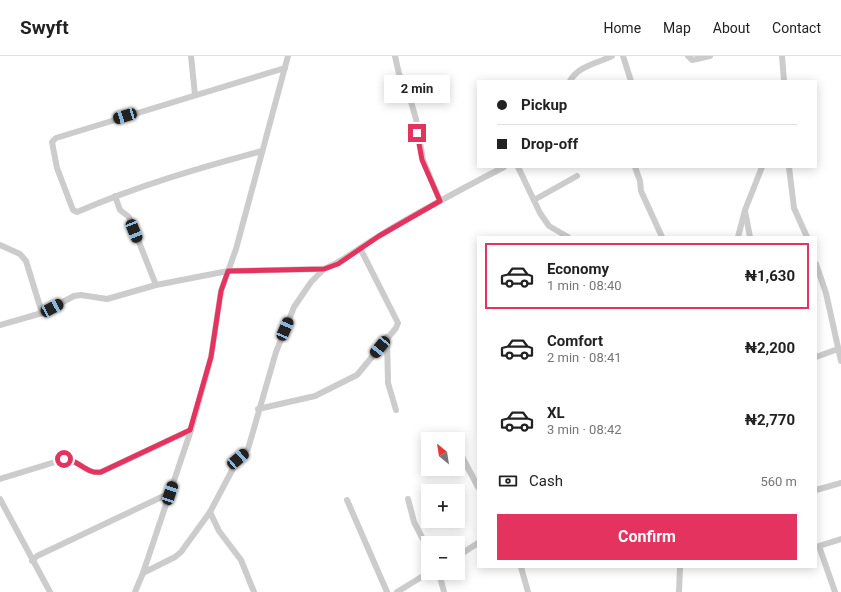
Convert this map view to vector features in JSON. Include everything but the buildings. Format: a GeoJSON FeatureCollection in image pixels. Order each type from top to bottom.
{"type":"FeatureCollection","features":[{"type":"Feature","properties":{"kind":"street"},"geometry":{"type":"LineString","coordinates":[[191,56],[195,95]]}},
{"type":"Feature","properties":{"kind":"street"},"geometry":{"type":"LineString","coordinates":[[135,592],[143,573],[170,493],[211,357],[221,291],[238,242],[288,56]]}},
{"type":"Feature","properties":{"kind":"street"},"geometry":{"type":"LineString","coordinates":[[394,56],[399,74],[407,88],[416,119],[422,160],[440,201]]}},
{"type":"Feature","properties":{"kind":"street"},"geometry":{"type":"LineString","coordinates":[[571,80],[576,73],[583,68],[612,56]]}},
{"type":"Feature","properties":{"kind":"street"},"geometry":{"type":"LineString","coordinates":[[623,56],[631,80]]}},
{"type":"Feature","properties":{"kind":"street"},"geometry":{"type":"LineString","coordinates":[[688,56],[692,60],[710,56]]}},
{"type":"Feature","properties":{"kind":"street"},"geometry":{"type":"LineString","coordinates":[[782,56],[784,80]]}},
{"type":"Feature","properties":{"kind":"street"},"geometry":{"type":"LineString","coordinates":[[262,151],[184,172],[115,196],[77,212],[73,210],[57,168],[53,139],[285,68]]}},
{"type":"Feature","properties":{"kind":"street"},"geometry":{"type":"LineString","coordinates":[[0,325],[42,313],[74,296],[81,295],[107,299],[156,285],[228,271],[324,269],[338,264],[360,248],[440,201],[502,168]]}},
{"type":"Feature","properties":{"kind":"street"},"geometry":{"type":"LineString","coordinates":[[518,168],[549,226],[566,236]]}},
{"type":"Feature","properties":{"kind":"street"},"geometry":{"type":"LineString","coordinates":[[635,168],[640,181],[641,191],[662,236]]}},
{"type":"Feature","properties":{"kind":"street"},"geometry":{"type":"LineString","coordinates":[[738,236],[745,210],[762,168]]}},
{"type":"Feature","properties":{"kind":"street"},"geometry":{"type":"LineString","coordinates":[[789,168],[794,208],[807,236]]}},
{"type":"Feature","properties":{"kind":"street"},"geometry":{"type":"LineString","coordinates":[[534,200],[578,176]]}},
{"type":"Feature","properties":{"kind":"street"},"geometry":{"type":"LineString","coordinates":[[115,196],[120,210],[129,217],[156,285]]}},
{"type":"Feature","properties":{"kind":"street"},"geometry":{"type":"LineString","coordinates":[[745,210],[750,236]]}},
{"type":"Feature","properties":{"kind":"street"},"geometry":{"type":"LineString","coordinates":[[0,245],[20,254],[26,261],[42,313]]}},
{"type":"Feature","properties":{"kind":"street"},"geometry":{"type":"LineString","coordinates":[[258,409],[315,396],[357,375],[396,328],[398,323],[360,248]]}},
{"type":"Feature","properties":{"kind":"street"},"geometry":{"type":"LineString","coordinates":[[817,267],[826,293],[841,361]]}},
{"type":"Feature","properties":{"kind":"street"},"geometry":{"type":"LineString","coordinates":[[143,573],[175,557],[210,512],[238,459],[248,449],[258,409],[276,352],[294,306],[311,282],[324,269]]}},
{"type":"Feature","properties":{"kind":"street"},"geometry":{"type":"LineString","coordinates":[[387,337],[388,383],[396,410]]}},
{"type":"Feature","properties":{"kind":"street"},"geometry":{"type":"LineString","coordinates":[[817,357],[838,349]]}},
{"type":"Feature","properties":{"kind":"street"},"geometry":{"type":"LineString","coordinates":[[0,479],[64,459],[70,459],[92,472],[101,472],[190,430]]}},
{"type":"Feature","properties":{"kind":"street"},"geometry":{"type":"LineString","coordinates":[[465,463],[477,485]]}},
{"type":"Feature","properties":{"kind":"street"},"geometry":{"type":"LineString","coordinates":[[817,490],[841,483]]}},
{"type":"Feature","properties":{"kind":"street"},"geometry":{"type":"LineString","coordinates":[[32,561],[38,556],[170,493]]}},
{"type":"Feature","properties":{"kind":"street"},"geometry":{"type":"LineString","coordinates":[[0,499],[50,592]]}},
{"type":"Feature","properties":{"kind":"street"},"geometry":{"type":"LineString","coordinates":[[408,499],[414,522],[421,536]]}},
{"type":"Feature","properties":{"kind":"street"},"geometry":{"type":"LineString","coordinates":[[347,500],[387,592]]}},
{"type":"Feature","properties":{"kind":"street"},"geometry":{"type":"LineString","coordinates":[[210,512],[220,531],[240,560],[254,592]]}},
{"type":"Feature","properties":{"kind":"street"},"geometry":{"type":"LineString","coordinates":[[835,592],[819,547],[823,544],[841,539]]}},
{"type":"Feature","properties":{"kind":"street"},"geometry":{"type":"LineString","coordinates":[[465,551],[477,544]]}},
{"type":"Feature","properties":{"kind":"street"},"geometry":{"type":"LineString","coordinates":[[521,568],[528,592]]}},
{"type":"Feature","properties":{"kind":"street"},"geometry":{"type":"LineString","coordinates":[[679,592],[680,568]]}},
{"type":"Feature","properties":{"kind":"street"},"geometry":{"type":"LineString","coordinates":[[397,592],[421,577]]}},
{"type":"Feature","properties":{"kind":"street"},"geometry":{"type":"LineString","coordinates":[[441,580],[444,592]]}},
{"type":"Feature","properties":{"kind":"route"},"geometry":{"type":"LineString","coordinates":[[64,459],[70,459],[92,472],[101,472],[190,430],[211,357],[221,291],[228,271],[324,269],[338,264],[379,236],[440,201],[422,160],[417,133]]}}]}
